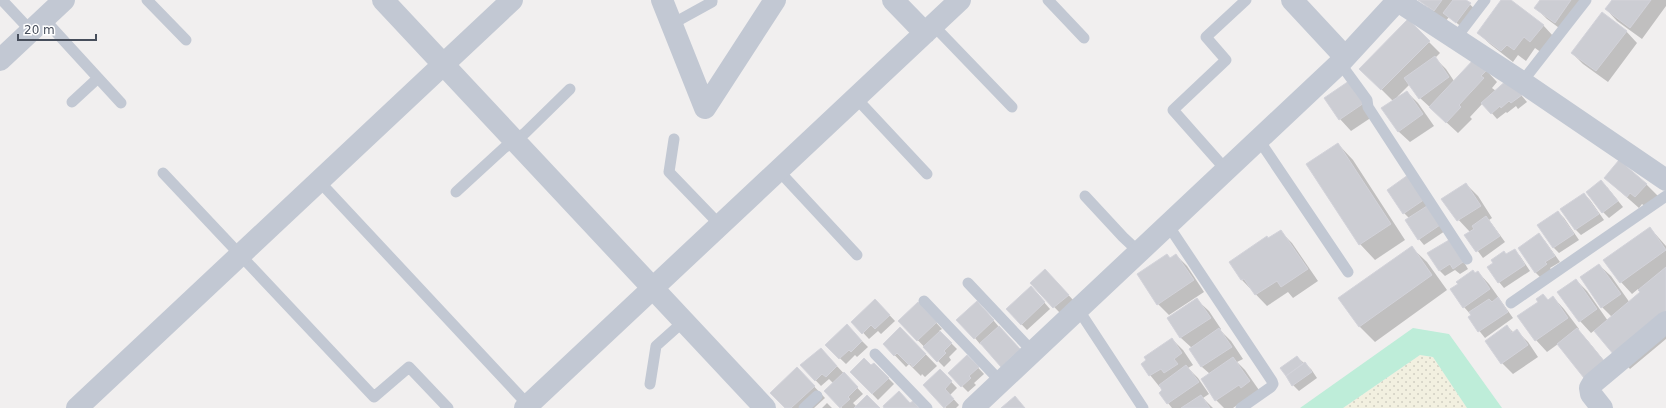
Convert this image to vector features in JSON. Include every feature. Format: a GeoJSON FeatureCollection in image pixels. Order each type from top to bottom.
{"type":"FeatureCollection","features":[{"type":"Feature","properties":{"kind":"street"},"geometry":{"type":"LineString","coordinates":[[0,60],[64,0]]}},
{"type":"Feature","properties":{"kind":"street"},"geometry":{"type":"LineString","coordinates":[[383,0],[765,408]]}},
{"type":"Feature","properties":{"kind":"street"},"geometry":{"type":"LineString","coordinates":[[80,407],[318,180],[512,0]]}},
{"type":"Feature","properties":{"kind":"street"},"geometry":{"type":"LineString","coordinates":[[662,0],[705,108],[775,0]]}},
{"type":"Feature","properties":{"kind":"street"},"geometry":{"type":"LineString","coordinates":[[893,0],[929,29]]}},
{"type":"Feature","properties":{"kind":"street"},"geometry":{"type":"LineString","coordinates":[[528,407],[653,287],[960,0]]}},
{"type":"Feature","properties":{"kind":"street"},"geometry":{"type":"LineString","coordinates":[[1292,0],[1343,60]]}},
{"type":"Feature","properties":{"kind":"street"},"geometry":{"type":"LineString","coordinates":[[973,408],[1260,140],[1343,60],[1398,1],[1522,82],[1666,180]]}},
{"type":"Feature","properties":{"kind":"street"},"geometry":{"type":"LineString","coordinates":[[1602,408],[1591,394],[1590,388],[1593,383],[1666,322]]}},
{"type":"Feature","properties":{"kind":"lane"},"geometry":{"type":"LineString","coordinates":[[2,0],[38,25],[98,78],[121,103]]}},
{"type":"Feature","properties":{"kind":"lane"},"geometry":{"type":"LineString","coordinates":[[147,0],[186,40]]}},
{"type":"Feature","properties":{"kind":"lane"},"geometry":{"type":"LineString","coordinates":[[672,24],[712,2],[712,0]]}},
{"type":"Feature","properties":{"kind":"lane"},"geometry":{"type":"LineString","coordinates":[[1048,0],[1084,38]]}},
{"type":"Feature","properties":{"kind":"lane"},"geometry":{"type":"LineString","coordinates":[[1227,171],[1173,110],[1226,60],[1206,37],[1246,0]]}},
{"type":"Feature","properties":{"kind":"lane"},"geometry":{"type":"LineString","coordinates":[[1456,38],[1485,0]]}},
{"type":"Feature","properties":{"kind":"lane"},"geometry":{"type":"LineString","coordinates":[[1522,82],[1586,0]]}},
{"type":"Feature","properties":{"kind":"lane"},"geometry":{"type":"LineString","coordinates":[[929,29],[1012,107]]}},
{"type":"Feature","properties":{"kind":"lane"},"geometry":{"type":"LineString","coordinates":[[1343,60],[1367,100],[1368,107],[1467,259]]}},
{"type":"Feature","properties":{"kind":"lane"},"geometry":{"type":"LineString","coordinates":[[72,102],[98,78]]}},
{"type":"Feature","properties":{"kind":"lane"},"geometry":{"type":"LineString","coordinates":[[456,192],[504,148],[525,132],[570,89]]}},
{"type":"Feature","properties":{"kind":"lane"},"geometry":{"type":"LineString","coordinates":[[855,97],[928,174]]}},
{"type":"Feature","properties":{"kind":"lane"},"geometry":{"type":"LineString","coordinates":[[674,140],[669,172],[720,225]]}},
{"type":"Feature","properties":{"kind":"lane"},"geometry":{"type":"LineString","coordinates":[[1260,140],[1348,272]]}},
{"type":"Feature","properties":{"kind":"lane"},"geometry":{"type":"LineString","coordinates":[[778,170],[857,255]]}},
{"type":"Feature","properties":{"kind":"lane"},"geometry":{"type":"LineString","coordinates":[[162,173],[374,397],[409,367],[448,408]]}},
{"type":"Feature","properties":{"kind":"lane"},"geometry":{"type":"LineString","coordinates":[[318,180],[528,407]]}},
{"type":"Feature","properties":{"kind":"lane"},"geometry":{"type":"LineString","coordinates":[[1085,196],[1139,252]]}},
{"type":"Feature","properties":{"kind":"lane"},"geometry":{"type":"LineString","coordinates":[[1511,303],[1666,196]]}},
{"type":"Feature","properties":{"kind":"lane"},"geometry":{"type":"LineString","coordinates":[[1168,225],[1272,381],[1273,384],[1271,387],[1241,408]]}},
{"type":"Feature","properties":{"kind":"lane"},"geometry":{"type":"LineString","coordinates":[[968,283],[1033,352]]}},
{"type":"Feature","properties":{"kind":"lane"},"geometry":{"type":"LineString","coordinates":[[924,300],[1001,382]]}},
{"type":"Feature","properties":{"kind":"lane"},"geometry":{"type":"LineString","coordinates":[[1078,309],[1143,408]]}},
{"type":"Feature","properties":{"kind":"lane"},"geometry":{"type":"LineString","coordinates":[[650,384],[656,346],[684,321]]}},
{"type":"Feature","properties":{"kind":"lane"},"geometry":{"type":"LineString","coordinates":[[876,354],[927,408]]}},
{"type":"Feature","properties":{"kind":"lane"},"geometry":{"type":"LineString","coordinates":[[804,408],[817,396]]}},
{"type":"Feature","properties":{"kind":"sand"},"geometry":{"type":"Polygon","coordinates":[[[1420,355],[1433,357],[1467,408],[1343,408],[1420,355]]]}},
{"type":"Feature","properties":{"kind":"green space"},"geometry":{"type":"Polygon","coordinates":[[[1413,328],[1449,334],[1502,408],[1467,408],[1433,357],[1420,355],[1343,408],[1300,408],[1413,328]]]}},
{"type":"Feature","properties":{"kind":"building"},"geometry":{"type":"Polygon","coordinates":[[[1418,0],[1442,0],[1434,11],[1418,0]]]}},
{"type":"Feature","properties":{"kind":"building"},"geometry":{"type":"Polygon","coordinates":[[[1453,0],[1466,0],[1471,3],[1456,23],[1443,13],[1453,0]]]}},
{"type":"Feature","properties":{"kind":"building"},"geometry":{"type":"Polygon","coordinates":[[[1501,0],[1511,0],[1544,25],[1530,42],[1524,37],[1514,50],[1507,45],[1501,51],[1477,33],[1501,0]]]}},
{"type":"Feature","properties":{"kind":"building"},"geometry":{"type":"Polygon","coordinates":[[[1540,0],[1571,0],[1555,23],[1534,8],[1540,0]]]}},
{"type":"Feature","properties":{"kind":"building"},"geometry":{"type":"Polygon","coordinates":[[[1612,0],[1651,0],[1630,28],[1605,9],[1612,0]]]}},
{"type":"Feature","properties":{"kind":"building"},"geometry":{"type":"Polygon","coordinates":[[[1602,12],[1627,31],[1596,71],[1571,53],[1602,12]]]}},
{"type":"Feature","properties":{"kind":"building"},"geometry":{"type":"Polygon","coordinates":[[[1408,19],[1430,41],[1381,90],[1359,69],[1408,19]]]}},
{"type":"Feature","properties":{"kind":"building"},"geometry":{"type":"Polygon","coordinates":[[[1435,56],[1449,77],[1419,99],[1404,78],[1435,56]]]}},
{"type":"Feature","properties":{"kind":"building"},"geometry":{"type":"Polygon","coordinates":[[[1475,58],[1487,70],[1481,76],[1484,78],[1459,105],[1461,107],[1446,123],[1429,107],[1475,58]]]}},
{"type":"Feature","properties":{"kind":"building"},"geometry":{"type":"Polygon","coordinates":[[[1508,79],[1522,95],[1511,103],[1509,101],[1501,108],[1500,106],[1491,114],[1481,103],[1508,79]]]}},
{"type":"Feature","properties":{"kind":"building"},"geometry":{"type":"Polygon","coordinates":[[[1349,81],[1364,103],[1339,120],[1324,98],[1349,81]]]}},
{"type":"Feature","properties":{"kind":"building"},"geometry":{"type":"Polygon","coordinates":[[[1407,91],[1423,114],[1398,132],[1381,108],[1407,91]]]}},
{"type":"Feature","properties":{"kind":"building"},"geometry":{"type":"Polygon","coordinates":[[[1338,143],[1391,224],[1359,245],[1306,164],[1338,143]]]}},
{"type":"Feature","properties":{"kind":"building"},"geometry":{"type":"Polygon","coordinates":[[[1619,160],[1647,184],[1635,197],[1630,193],[1627,197],[1604,178],[1619,160]]]}},
{"type":"Feature","properties":{"kind":"building"},"geometry":{"type":"Polygon","coordinates":[[[1408,175],[1425,199],[1403,214],[1387,190],[1408,175]]]}},
{"type":"Feature","properties":{"kind":"building"},"geometry":{"type":"Polygon","coordinates":[[[1601,180],[1618,201],[1602,213],[1586,192],[1601,180]]]}},
{"type":"Feature","properties":{"kind":"building"},"geometry":{"type":"Polygon","coordinates":[[[1466,183],[1481,206],[1457,221],[1441,199],[1466,183]]]}},
{"type":"Feature","properties":{"kind":"building"},"geometry":{"type":"Polygon","coordinates":[[[1584,193],[1599,214],[1575,230],[1560,209],[1584,193]]]}},
{"type":"Feature","properties":{"kind":"building"},"geometry":{"type":"Polygon","coordinates":[[[1427,206],[1440,225],[1418,240],[1405,220],[1427,206]]]}},
{"type":"Feature","properties":{"kind":"building"},"geometry":{"type":"Polygon","coordinates":[[[1558,211],[1574,234],[1553,248],[1537,225],[1558,211]]]}},
{"type":"Feature","properties":{"kind":"building"},"geometry":{"type":"Polygon","coordinates":[[[1486,216],[1500,236],[1476,252],[1464,235],[1474,229],[1472,226],[1486,216]]]}},
{"type":"Feature","properties":{"kind":"building"},"geometry":{"type":"Polygon","coordinates":[[[1650,227],[1666,250],[1620,283],[1603,260],[1650,227]]]}},
{"type":"Feature","properties":{"kind":"building"},"geometry":{"type":"Polygon","coordinates":[[[1281,230],[1308,269],[1281,287],[1277,281],[1255,295],[1244,279],[1241,280],[1229,262],[1267,236],[1268,238],[1281,230]]]}},
{"type":"Feature","properties":{"kind":"building"},"geometry":{"type":"Polygon","coordinates":[[[1539,233],[1555,256],[1545,262],[1547,264],[1535,273],[1518,248],[1539,233]]]}},
{"type":"Feature","properties":{"kind":"building"},"geometry":{"type":"Polygon","coordinates":[[[1449,240],[1463,262],[1453,269],[1450,264],[1439,271],[1427,253],[1449,240]]]}},
{"type":"Feature","properties":{"kind":"building"},"geometry":{"type":"Polygon","coordinates":[[[1412,246],[1432,275],[1359,327],[1338,298],[1412,246]]]}},
{"type":"Feature","properties":{"kind":"building"},"geometry":{"type":"Polygon","coordinates":[[[1515,249],[1525,265],[1498,283],[1487,267],[1493,263],[1491,260],[1504,251],[1506,254],[1515,249]]]}},
{"type":"Feature","properties":{"kind":"building"},"geometry":{"type":"Polygon","coordinates":[[[1167,254],[1170,258],[1176,254],[1194,280],[1157,305],[1137,274],[1167,254]]]}},
{"type":"Feature","properties":{"kind":"building"},"geometry":{"type":"Polygon","coordinates":[[[1599,264],[1621,294],[1601,308],[1580,277],[1599,264]]]}},
{"type":"Feature","properties":{"kind":"building"},"geometry":{"type":"Polygon","coordinates":[[[1666,267],[1666,311],[1614,355],[1594,331],[1640,292],[1638,290],[1666,267]]]}},
{"type":"Feature","properties":{"kind":"building"},"geometry":{"type":"Polygon","coordinates":[[[1045,269],[1069,295],[1053,308],[1030,283],[1045,269]]]}},
{"type":"Feature","properties":{"kind":"building"},"geometry":{"type":"Polygon","coordinates":[[[1473,270],[1475,273],[1478,271],[1490,289],[1463,308],[1450,289],[1458,284],[1456,282],[1473,270]]]}},
{"type":"Feature","properties":{"kind":"building"},"geometry":{"type":"Polygon","coordinates":[[[1576,279],[1597,309],[1579,322],[1557,292],[1576,279]]]}},
{"type":"Feature","properties":{"kind":"building"},"geometry":{"type":"Polygon","coordinates":[[[1031,286],[1045,302],[1021,325],[1006,309],[1031,286]]]}},
{"type":"Feature","properties":{"kind":"building"},"geometry":{"type":"Polygon","coordinates":[[[1543,294],[1548,300],[1553,296],[1568,318],[1535,341],[1517,316],[1538,302],[1536,299],[1543,294]]]}},
{"type":"Feature","properties":{"kind":"building"},"geometry":{"type":"Polygon","coordinates":[[[1498,297],[1508,312],[1478,332],[1468,317],[1471,315],[1469,312],[1489,299],[1492,302],[1498,297]]]}},
{"type":"Feature","properties":{"kind":"building"},"geometry":{"type":"Polygon","coordinates":[[[1197,298],[1211,318],[1180,338],[1167,318],[1197,298]]]}},
{"type":"Feature","properties":{"kind":"building"},"geometry":{"type":"Polygon","coordinates":[[[875,299],[890,315],[875,329],[871,325],[862,334],[851,322],[875,299]]]}},
{"type":"Feature","properties":{"kind":"building"},"geometry":{"type":"Polygon","coordinates":[[[977,301],[994,320],[974,339],[956,320],[977,301]]]}},
{"type":"Feature","properties":{"kind":"building"},"geometry":{"type":"Polygon","coordinates":[[[918,302],[937,322],[917,341],[898,321],[918,302]]]}},
{"type":"Feature","properties":{"kind":"building"},"geometry":{"type":"Polygon","coordinates":[[[847,324],[862,341],[851,352],[849,350],[839,359],[825,345],[847,324]]]}},
{"type":"Feature","properties":{"kind":"building"},"geometry":{"type":"Polygon","coordinates":[[[1507,325],[1512,333],[1517,329],[1528,345],[1501,364],[1485,341],[1507,325]]]}},
{"type":"Feature","properties":{"kind":"building"},"geometry":{"type":"Polygon","coordinates":[[[999,326],[1020,349],[1001,367],[980,343],[999,326]]]}},
{"type":"Feature","properties":{"kind":"building"},"geometry":{"type":"Polygon","coordinates":[[[900,327],[926,354],[913,367],[897,353],[894,356],[883,344],[900,327]]]}},
{"type":"Feature","properties":{"kind":"building"},"geometry":{"type":"Polygon","coordinates":[[[1219,328],[1232,347],[1201,367],[1189,349],[1219,328]]]}},
{"type":"Feature","properties":{"kind":"building"},"geometry":{"type":"Polygon","coordinates":[[[1577,328],[1604,361],[1584,378],[1557,344],[1577,328]]]}},
{"type":"Feature","properties":{"kind":"building"},"geometry":{"type":"Polygon","coordinates":[[[940,331],[952,343],[944,351],[946,353],[937,362],[923,347],[940,331]]]}},
{"type":"Feature","properties":{"kind":"building"},"geometry":{"type":"Polygon","coordinates":[[[1172,338],[1182,353],[1174,359],[1178,364],[1164,373],[1161,369],[1149,376],[1141,364],[1146,360],[1144,357],[1172,338]]]}},
{"type":"Feature","properties":{"kind":"building"},"geometry":{"type":"Polygon","coordinates":[[[821,348],[837,366],[826,377],[822,374],[815,381],[800,365],[821,348]]]}},
{"type":"Feature","properties":{"kind":"building"},"geometry":{"type":"Polygon","coordinates":[[[967,355],[979,367],[969,376],[971,378],[961,387],[948,373],[967,355]]]}},
{"type":"Feature","properties":{"kind":"building"},"geometry":{"type":"Polygon","coordinates":[[[1297,356],[1303,364],[1286,376],[1280,368],[1297,356]]]}},
{"type":"Feature","properties":{"kind":"building"},"geometry":{"type":"Polygon","coordinates":[[[1233,357],[1250,381],[1241,388],[1239,385],[1215,401],[1201,379],[1233,357]]]}},
{"type":"Feature","properties":{"kind":"building"},"geometry":{"type":"Polygon","coordinates":[[[864,358],[871,365],[874,363],[889,378],[872,394],[850,372],[864,358]]]}},
{"type":"Feature","properties":{"kind":"building"},"geometry":{"type":"Polygon","coordinates":[[[1305,362],[1312,372],[1292,386],[1286,376],[1305,362]]]}},
{"type":"Feature","properties":{"kind":"building"},"geometry":{"type":"Polygon","coordinates":[[[1186,365],[1199,382],[1167,404],[1159,393],[1162,390],[1159,385],[1186,365]]]}},
{"type":"Feature","properties":{"kind":"building"},"geometry":{"type":"Polygon","coordinates":[[[797,367],[815,386],[791,408],[785,408],[770,393],[797,367]]]}},
{"type":"Feature","properties":{"kind":"building"},"geometry":{"type":"Polygon","coordinates":[[[940,369],[952,381],[945,389],[954,399],[944,408],[923,385],[940,369]]]}},
{"type":"Feature","properties":{"kind":"building"},"geometry":{"type":"Polygon","coordinates":[[[844,372],[858,387],[848,397],[850,399],[840,408],[824,391],[844,372]]]}},
{"type":"Feature","properties":{"kind":"building"},"geometry":{"type":"Polygon","coordinates":[[[899,391],[910,403],[913,401],[919,408],[884,408],[883,406],[899,391]]]}},
{"type":"Feature","properties":{"kind":"building"},"geometry":{"type":"Polygon","coordinates":[[[867,395],[880,408],[854,408],[867,395]]]}},
{"type":"Feature","properties":{"kind":"building"},"geometry":{"type":"Polygon","coordinates":[[[1201,395],[1210,408],[1181,408],[1201,395]]]}},
{"type":"Feature","properties":{"kind":"building"},"geometry":{"type":"Polygon","coordinates":[[[1015,396],[1025,408],[1001,408],[1015,396]]]}}]}
